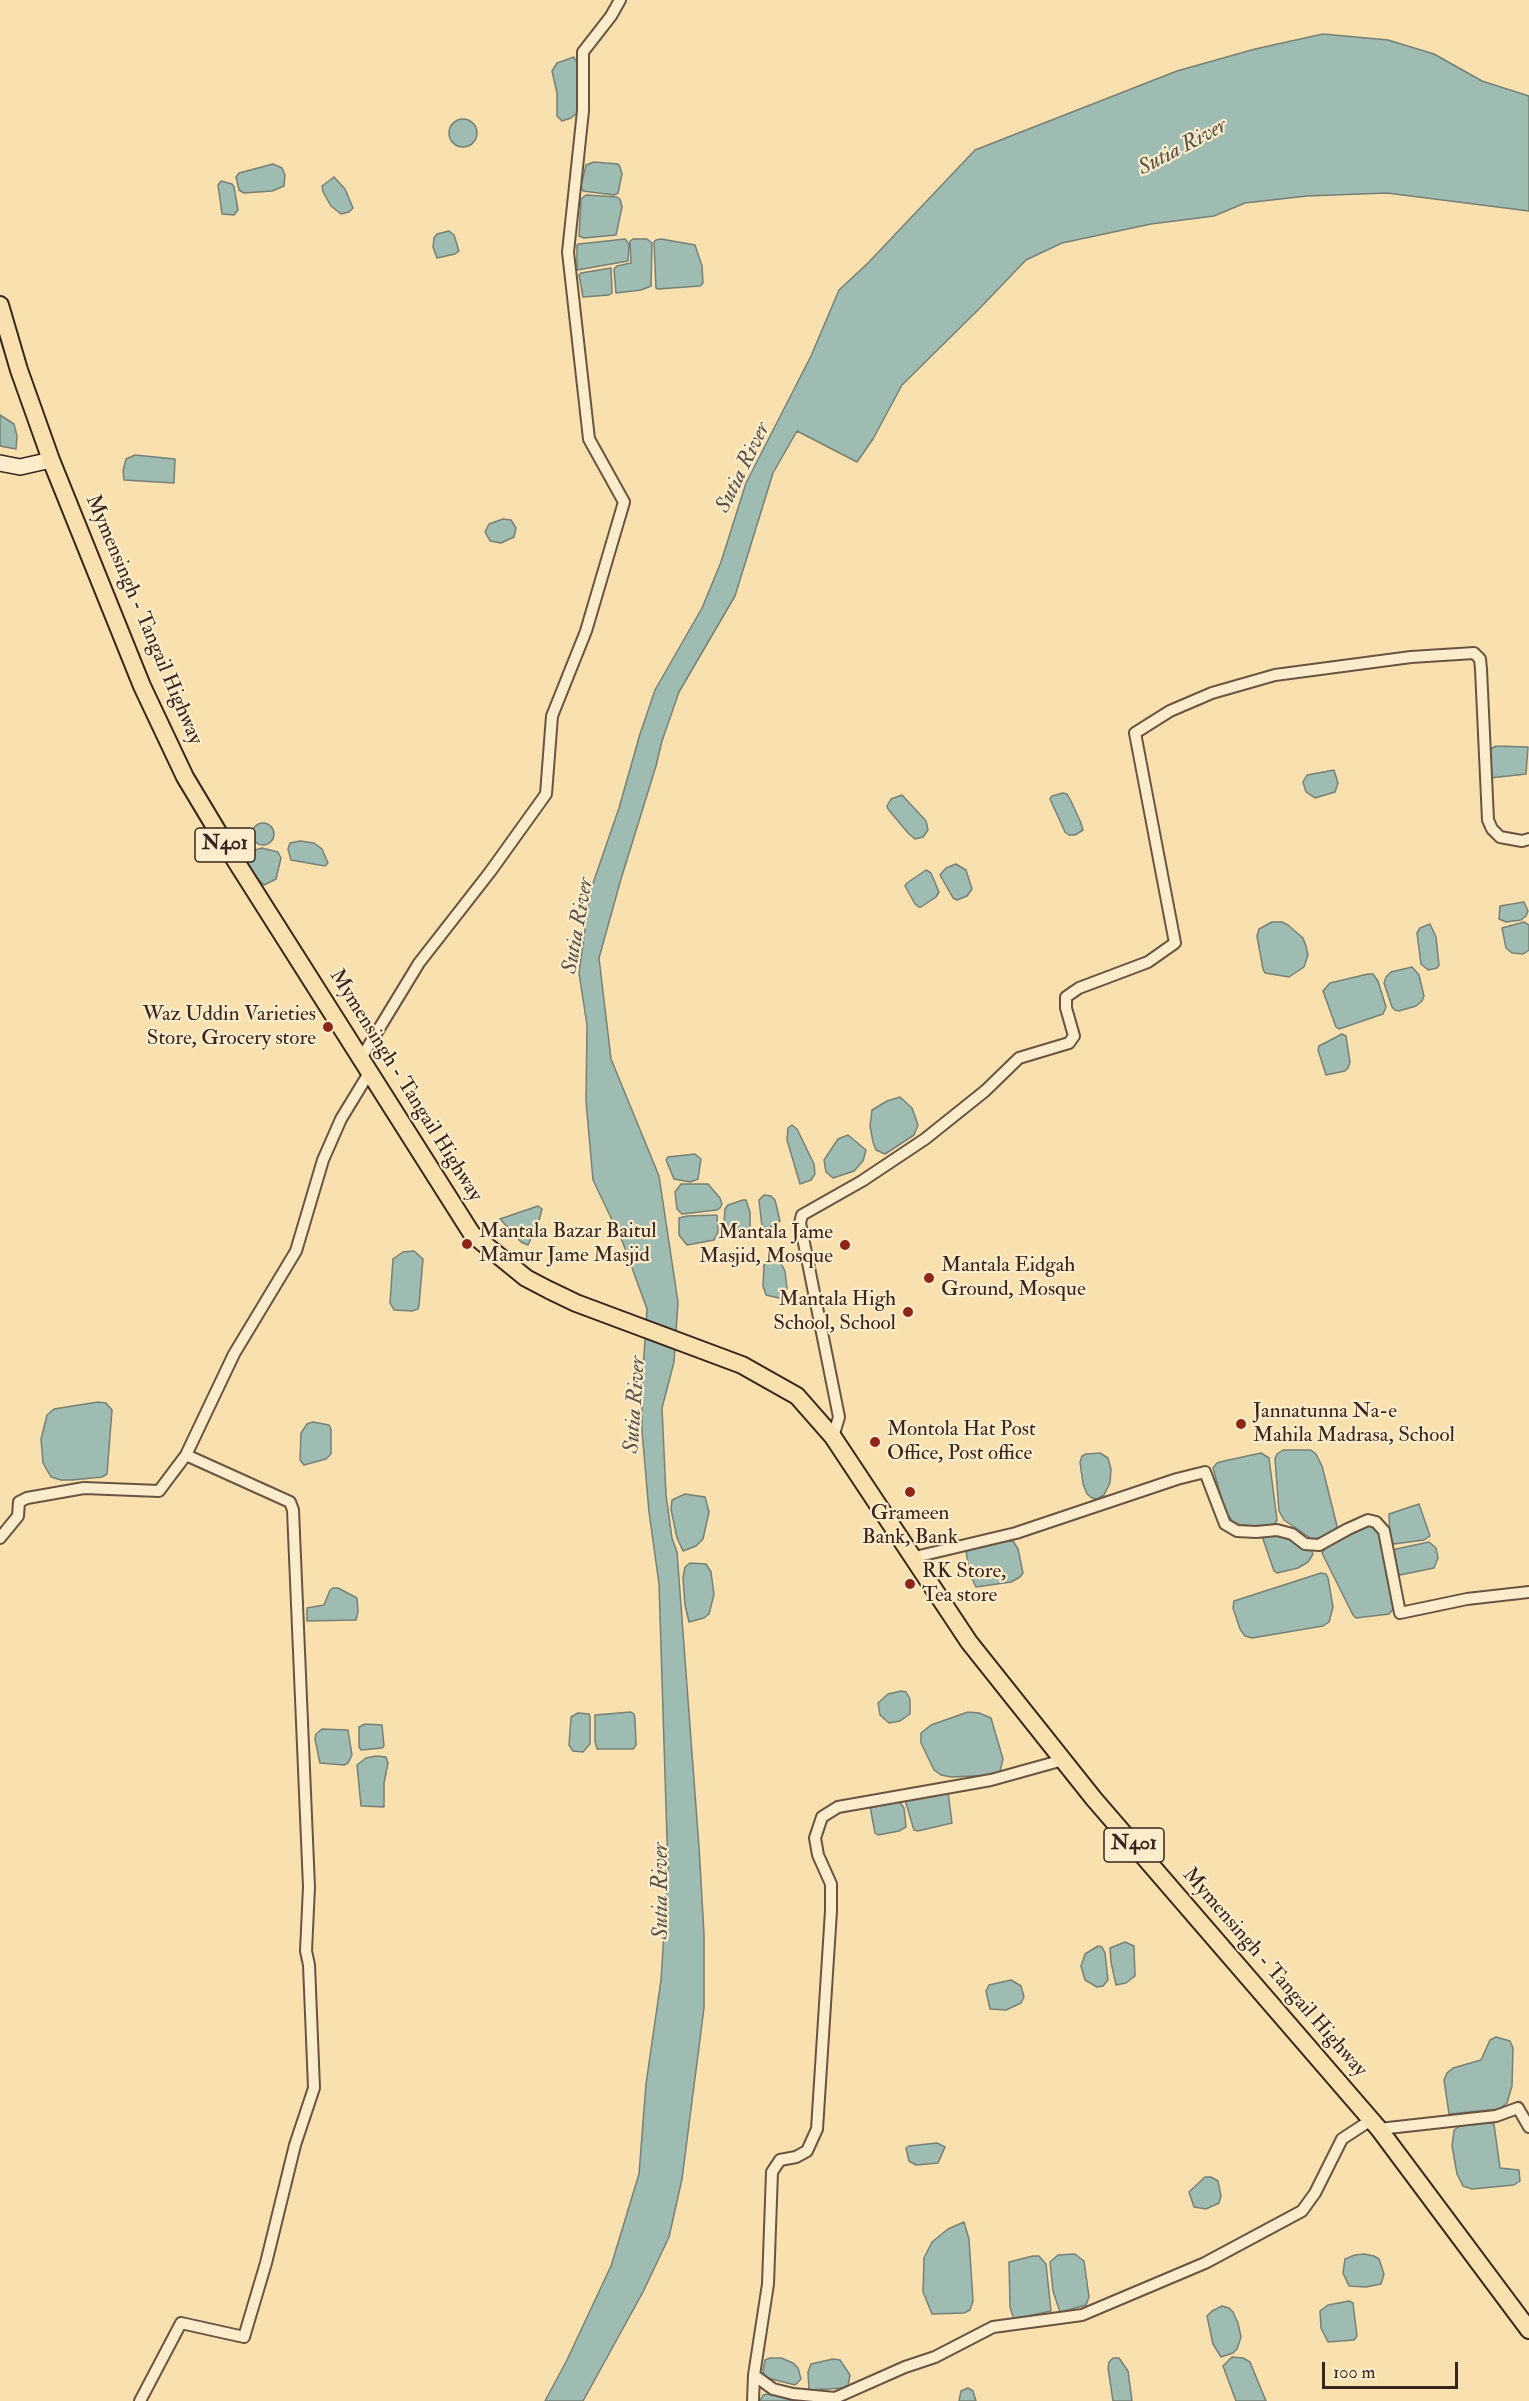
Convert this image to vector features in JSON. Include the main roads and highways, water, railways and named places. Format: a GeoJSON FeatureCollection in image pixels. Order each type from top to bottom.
{"type":"FeatureCollection","features":[{"type":"Feature","properties":{"kind":"highway","name":"Mymensingh - Tangail Highway"},"geometry":{"type":"LineString","coordinates":[[0,305],[19,370],[51,460],[142,687],[185,777],[364,1066],[472,1234],[526,1278],[576,1303],[742,1365],[797,1396],[834,1437],[969,1642],[1064,1760],[1375,2125],[1529,2330]]}},
{"type":"Feature","properties":{"kind":"main road"},"geometry":{"type":"LineString","coordinates":[[0,463],[20,467],[51,460]]}},
{"type":"Feature","properties":{"kind":"water","name":"Sutia River"},"geometry":{"type":"Polygon","coordinates":[[[1323,34],[1388,40],[1434,54],[1482,81],[1529,96],[1529,211],[1387,193],[1307,196],[1245,203],[1214,216],[1151,224],[1062,243],[1026,260],[902,385],[873,439],[857,462],[797,431],[773,473],[735,596],[679,692],[662,741],[599,958],[611,1059],[659,1176],[678,1302],[674,1362],[662,1408],[666,1495],[672,1538],[677,1552],[699,1847],[704,1934],[704,2008],[682,2179],[669,2237],[643,2292],[583,2401],[545,2401],[611,2266],[639,2174],[646,2084],[661,1980],[668,1870],[659,1584],[649,1512],[642,1431],[642,1386],[647,1309],[623,1243],[593,1180],[586,1101],[587,1025],[579,973],[590,892],[619,808],[640,734],[655,690],[702,608],[721,562],[746,483],[811,356],[839,290],[868,263],[975,150],[1177,71],[1255,49],[1323,34]]]}},
{"type":"Feature","properties":{"kind":"water"},"geometry":{"type":"Polygon","coordinates":[[[574,57],[578,65],[577,113],[562,121],[557,116],[557,93],[552,71],[557,63],[574,57]]]}},
{"type":"Feature","properties":{"kind":"water"},"geometry":{"type":"Polygon","coordinates":[[[463,119],[473,123],[477,133],[473,143],[463,147],[453,143],[449,133],[453,123],[463,119]]]}},
{"type":"Feature","properties":{"kind":"water"},"geometry":{"type":"Polygon","coordinates":[[[594,162],[618,164],[622,174],[618,193],[614,195],[583,191],[581,186],[586,165],[594,162]]]}},
{"type":"Feature","properties":{"kind":"water"},"geometry":{"type":"Polygon","coordinates":[[[273,164],[282,168],[285,175],[284,186],[272,191],[244,193],[239,190],[236,177],[239,173],[273,164]]]}},
{"type":"Feature","properties":{"kind":"water"},"geometry":{"type":"Polygon","coordinates":[[[334,177],[345,189],[353,208],[349,212],[341,214],[331,206],[323,192],[322,186],[334,177]]]}},
{"type":"Feature","properties":{"kind":"water"},"geometry":{"type":"Polygon","coordinates":[[[221,181],[232,184],[234,187],[238,210],[234,215],[222,214],[218,185],[221,181]]]}},
{"type":"Feature","properties":{"kind":"water"},"geometry":{"type":"Polygon","coordinates":[[[586,195],[620,199],[622,207],[616,235],[584,238],[579,236],[581,199],[586,195]]]}},
{"type":"Feature","properties":{"kind":"water"},"geometry":{"type":"Polygon","coordinates":[[[449,231],[454,235],[459,251],[437,258],[433,247],[434,238],[437,234],[449,231]]]}},
{"type":"Feature","properties":{"kind":"water"},"geometry":{"type":"Polygon","coordinates":[[[625,239],[629,244],[628,261],[577,270],[577,245],[625,239]]]}},
{"type":"Feature","properties":{"kind":"water"},"geometry":{"type":"Polygon","coordinates":[[[647,239],[652,243],[651,286],[641,290],[616,293],[614,269],[617,266],[631,263],[630,241],[647,239]]]}},
{"type":"Feature","properties":{"kind":"water"},"geometry":{"type":"Polygon","coordinates":[[[661,239],[695,245],[702,266],[703,283],[700,286],[656,288],[654,242],[661,239]]]}},
{"type":"Feature","properties":{"kind":"water"},"geometry":{"type":"Polygon","coordinates":[[[611,268],[612,293],[583,297],[579,275],[611,268]]]}},
{"type":"Feature","properties":{"kind":"water"},"geometry":{"type":"Polygon","coordinates":[[[0,415],[14,424],[17,436],[16,449],[0,446],[0,415]]]}},
{"type":"Feature","properties":{"kind":"water"},"geometry":{"type":"Polygon","coordinates":[[[135,455],[175,459],[174,483],[124,480],[123,471],[126,459],[135,455]]]}},
{"type":"Feature","properties":{"kind":"water"},"geometry":{"type":"Polygon","coordinates":[[[503,519],[511,520],[516,528],[514,537],[501,543],[490,541],[485,532],[489,524],[503,519]]]}},
{"type":"Feature","properties":{"kind":"water"},"geometry":{"type":"Polygon","coordinates":[[[1496,746],[1528,747],[1526,774],[1490,778],[1489,750],[1496,746]]]}},
{"type":"Feature","properties":{"kind":"water"},"geometry":{"type":"Polygon","coordinates":[[[1334,770],[1338,783],[1335,792],[1315,798],[1306,792],[1303,782],[1307,775],[1334,770]]]}},
{"type":"Feature","properties":{"kind":"water"},"geometry":{"type":"Polygon","coordinates":[[[1067,794],[1071,801],[1083,830],[1075,835],[1065,832],[1050,799],[1052,796],[1067,794]]]}},
{"type":"Feature","properties":{"kind":"water"},"geometry":{"type":"Polygon","coordinates":[[[902,795],[926,821],[928,830],[923,837],[915,839],[888,809],[887,806],[891,799],[902,795]]]}},
{"type":"Feature","properties":{"kind":"water"},"geometry":{"type":"Polygon","coordinates":[[[263,823],[273,830],[274,834],[267,844],[263,845],[253,838],[252,834],[259,824],[263,823]]]}},
{"type":"Feature","properties":{"kind":"water"},"geometry":{"type":"Polygon","coordinates":[[[300,841],[314,843],[322,849],[328,863],[325,866],[291,860],[288,849],[290,843],[300,841]]]}},
{"type":"Feature","properties":{"kind":"water"},"geometry":{"type":"Polygon","coordinates":[[[262,848],[278,852],[281,858],[276,879],[264,885],[254,875],[246,860],[252,851],[262,848]]]}},
{"type":"Feature","properties":{"kind":"water"},"geometry":{"type":"Polygon","coordinates":[[[956,864],[966,870],[972,889],[967,896],[957,900],[953,898],[940,875],[946,868],[956,864]]]}},
{"type":"Feature","properties":{"kind":"water"},"geometry":{"type":"Polygon","coordinates":[[[926,870],[931,873],[939,892],[936,897],[919,907],[905,886],[926,870]]]}},
{"type":"Feature","properties":{"kind":"water"},"geometry":{"type":"Polygon","coordinates":[[[1524,902],[1528,911],[1521,920],[1506,922],[1499,919],[1500,906],[1524,902]]]}},
{"type":"Feature","properties":{"kind":"water"},"geometry":{"type":"Polygon","coordinates":[[[1272,922],[1282,922],[1288,925],[1303,938],[1306,946],[1308,955],[1304,967],[1289,977],[1265,973],[1263,969],[1257,936],[1259,929],[1272,922]]]}},
{"type":"Feature","properties":{"kind":"water"},"geometry":{"type":"Polygon","coordinates":[[[1524,922],[1529,925],[1529,950],[1523,954],[1512,953],[1506,948],[1502,928],[1524,922]]]}},
{"type":"Feature","properties":{"kind":"water"},"geometry":{"type":"Polygon","coordinates":[[[1430,924],[1436,937],[1439,965],[1437,968],[1428,970],[1421,964],[1417,933],[1420,928],[1430,924]]]}},
{"type":"Feature","properties":{"kind":"water"},"geometry":{"type":"Polygon","coordinates":[[[1412,967],[1419,975],[1424,996],[1416,1006],[1395,1010],[1384,983],[1386,977],[1391,972],[1412,967]]]}},
{"type":"Feature","properties":{"kind":"water"},"geometry":{"type":"Polygon","coordinates":[[[1373,974],[1378,981],[1386,1007],[1383,1014],[1339,1029],[1336,1027],[1323,991],[1330,983],[1373,974]]]}},
{"type":"Feature","properties":{"kind":"water"},"geometry":{"type":"Polygon","coordinates":[[[1342,1034],[1346,1036],[1350,1062],[1348,1068],[1345,1071],[1326,1075],[1318,1050],[1319,1046],[1342,1034]]]}},
{"type":"Feature","properties":{"kind":"water"},"geometry":{"type":"Polygon","coordinates":[[[900,1097],[912,1108],[918,1125],[914,1135],[885,1154],[876,1150],[873,1142],[870,1126],[872,1110],[887,1101],[900,1097]]]}},
{"type":"Feature","properties":{"kind":"water"},"geometry":{"type":"Polygon","coordinates":[[[792,1125],[797,1129],[814,1164],[815,1174],[811,1180],[800,1184],[787,1140],[788,1128],[792,1125]]]}},
{"type":"Feature","properties":{"kind":"water"},"geometry":{"type":"Polygon","coordinates":[[[848,1135],[866,1150],[863,1161],[854,1171],[833,1178],[826,1172],[824,1160],[838,1139],[848,1135]]]}},
{"type":"Feature","properties":{"kind":"water"},"geometry":{"type":"Polygon","coordinates":[[[695,1154],[701,1159],[698,1179],[690,1182],[674,1179],[666,1160],[668,1157],[695,1154]]]}},
{"type":"Feature","properties":{"kind":"water"},"geometry":{"type":"Polygon","coordinates":[[[681,1184],[708,1184],[720,1198],[722,1204],[720,1208],[682,1214],[677,1209],[675,1192],[681,1184]]]}},
{"type":"Feature","properties":{"kind":"water"},"geometry":{"type":"Polygon","coordinates":[[[764,1195],[771,1196],[775,1200],[780,1221],[769,1228],[762,1227],[759,1200],[764,1195]]]}},
{"type":"Feature","properties":{"kind":"water"},"geometry":{"type":"Polygon","coordinates":[[[746,1200],[750,1212],[750,1228],[746,1234],[731,1236],[724,1223],[725,1209],[728,1205],[746,1200]]]}},
{"type":"Feature","properties":{"kind":"water"},"geometry":{"type":"Polygon","coordinates":[[[538,1206],[542,1209],[528,1245],[521,1242],[500,1219],[538,1206]]]}},
{"type":"Feature","properties":{"kind":"water"},"geometry":{"type":"Polygon","coordinates":[[[717,1215],[718,1232],[714,1240],[687,1245],[679,1235],[679,1218],[717,1215]]]}},
{"type":"Feature","properties":{"kind":"water"},"geometry":{"type":"Polygon","coordinates":[[[414,1251],[423,1259],[418,1309],[394,1310],[390,1303],[393,1259],[403,1252],[414,1251]]]}},
{"type":"Feature","properties":{"kind":"water"},"geometry":{"type":"Polygon","coordinates":[[[774,1257],[778,1258],[785,1271],[787,1288],[785,1295],[779,1298],[766,1295],[763,1286],[764,1265],[774,1257]]]}},
{"type":"Feature","properties":{"kind":"water"},"geometry":{"type":"Polygon","coordinates":[[[98,1402],[106,1403],[112,1410],[107,1474],[102,1477],[72,1480],[51,1477],[43,1463],[41,1439],[47,1415],[54,1409],[98,1402]]]}},
{"type":"Feature","properties":{"kind":"water"},"geometry":{"type":"Polygon","coordinates":[[[313,1422],[329,1425],[331,1454],[326,1459],[304,1465],[300,1460],[301,1433],[307,1424],[313,1422]]]}},
{"type":"Feature","properties":{"kind":"water"},"geometry":{"type":"Polygon","coordinates":[[[1283,1450],[1311,1450],[1316,1454],[1322,1466],[1337,1526],[1334,1533],[1312,1539],[1284,1520],[1279,1511],[1275,1459],[1277,1454],[1283,1450]]]}},
{"type":"Feature","properties":{"kind":"water"},"geometry":{"type":"Polygon","coordinates":[[[1100,1453],[1108,1458],[1111,1469],[1110,1483],[1104,1495],[1097,1499],[1087,1494],[1080,1462],[1082,1456],[1086,1454],[1100,1453]]]}},
{"type":"Feature","properties":{"kind":"water"},"geometry":{"type":"Polygon","coordinates":[[[1261,1453],[1269,1458],[1277,1520],[1274,1525],[1268,1527],[1240,1525],[1232,1521],[1224,1508],[1213,1468],[1217,1463],[1261,1453]]]}},
{"type":"Feature","properties":{"kind":"water"},"geometry":{"type":"Polygon","coordinates":[[[685,1494],[705,1497],[709,1512],[703,1539],[696,1546],[683,1551],[677,1538],[671,1509],[672,1500],[685,1494]]]}},
{"type":"Feature","properties":{"kind":"water"},"geometry":{"type":"Polygon","coordinates":[[[1419,1504],[1430,1536],[1424,1540],[1394,1544],[1390,1539],[1389,1514],[1419,1504]]]}},
{"type":"Feature","properties":{"kind":"water"},"geometry":{"type":"Polygon","coordinates":[[[1372,1524],[1380,1530],[1395,1607],[1389,1614],[1356,1618],[1322,1553],[1328,1545],[1372,1524]]]}},
{"type":"Feature","properties":{"kind":"water"},"geometry":{"type":"Polygon","coordinates":[[[1268,1533],[1290,1538],[1311,1550],[1313,1554],[1308,1562],[1298,1568],[1277,1573],[1274,1571],[1263,1539],[1268,1533]]]}},
{"type":"Feature","properties":{"kind":"water"},"geometry":{"type":"Polygon","coordinates":[[[1013,1541],[1018,1549],[1023,1573],[1020,1577],[1011,1582],[976,1587],[970,1575],[966,1551],[980,1544],[1013,1541]]]}},
{"type":"Feature","properties":{"kind":"water"},"geometry":{"type":"Polygon","coordinates":[[[1429,1542],[1436,1548],[1438,1558],[1434,1568],[1400,1575],[1394,1551],[1429,1542]]]}},
{"type":"Feature","properties":{"kind":"water"},"geometry":{"type":"Polygon","coordinates":[[[690,1563],[706,1564],[711,1572],[714,1594],[709,1614],[704,1618],[689,1622],[683,1578],[685,1567],[690,1563]]]}},
{"type":"Feature","properties":{"kind":"water"},"geometry":{"type":"Polygon","coordinates":[[[1321,1573],[1326,1574],[1328,1578],[1333,1607],[1329,1622],[1323,1626],[1252,1638],[1245,1636],[1240,1629],[1233,1608],[1234,1601],[1321,1573]]]}},
{"type":"Feature","properties":{"kind":"water"},"geometry":{"type":"Polygon","coordinates":[[[333,1588],[338,1588],[357,1598],[356,1620],[307,1621],[307,1608],[324,1605],[333,1588]]]}},
{"type":"Feature","properties":{"kind":"water"},"geometry":{"type":"Polygon","coordinates":[[[906,1692],[910,1699],[910,1714],[900,1721],[889,1723],[880,1715],[878,1703],[888,1694],[906,1692]]]}},
{"type":"Feature","properties":{"kind":"water"},"geometry":{"type":"Polygon","coordinates":[[[631,1712],[635,1719],[636,1745],[633,1749],[597,1749],[595,1715],[631,1712]]]}},
{"type":"Feature","properties":{"kind":"water"},"geometry":{"type":"Polygon","coordinates":[[[968,1712],[979,1713],[991,1718],[1003,1759],[999,1775],[951,1777],[941,1775],[934,1770],[921,1743],[921,1733],[931,1725],[968,1712]]]}},
{"type":"Feature","properties":{"kind":"water"},"geometry":{"type":"Polygon","coordinates":[[[578,1713],[589,1714],[590,1717],[590,1744],[583,1752],[573,1751],[569,1745],[571,1717],[578,1713]]]}},
{"type":"Feature","properties":{"kind":"water"},"geometry":{"type":"Polygon","coordinates":[[[365,1724],[382,1725],[384,1746],[382,1748],[361,1750],[359,1727],[365,1724]]]}},
{"type":"Feature","properties":{"kind":"water"},"geometry":{"type":"Polygon","coordinates":[[[322,1729],[348,1730],[352,1755],[348,1763],[344,1765],[320,1763],[315,1739],[316,1734],[322,1729]]]}},
{"type":"Feature","properties":{"kind":"water"},"geometry":{"type":"Polygon","coordinates":[[[386,1757],[388,1763],[384,1783],[384,1807],[361,1806],[357,1765],[366,1758],[386,1757]]]}},
{"type":"Feature","properties":{"kind":"water"},"geometry":{"type":"Polygon","coordinates":[[[948,1792],[952,1823],[914,1830],[905,1800],[948,1792]]]}},
{"type":"Feature","properties":{"kind":"water"},"geometry":{"type":"Polygon","coordinates":[[[899,1801],[904,1808],[906,1827],[899,1831],[878,1835],[875,1833],[870,1806],[899,1801]]]}},
{"type":"Feature","properties":{"kind":"water"},"geometry":{"type":"Polygon","coordinates":[[[1125,1942],[1134,1946],[1135,1976],[1126,1983],[1116,1985],[1110,1948],[1125,1942]]]}},
{"type":"Feature","properties":{"kind":"water"},"geometry":{"type":"Polygon","coordinates":[[[1098,1946],[1102,1947],[1105,1953],[1108,1980],[1103,1986],[1097,1987],[1085,1980],[1081,1966],[1085,1954],[1098,1946]]]}},
{"type":"Feature","properties":{"kind":"water"},"geometry":{"type":"Polygon","coordinates":[[[1011,1980],[1021,1986],[1024,1997],[1021,2003],[1006,2010],[990,2009],[986,1991],[989,1985],[1011,1980]]]}},
{"type":"Feature","properties":{"kind":"water"},"geometry":{"type":"Polygon","coordinates":[[[1496,2037],[1510,2041],[1513,2048],[1512,2086],[1507,2103],[1499,2109],[1449,2114],[1444,2080],[1447,2073],[1453,2068],[1481,2060],[1490,2040],[1496,2037]]]}},
{"type":"Feature","properties":{"kind":"water"},"geometry":{"type":"Polygon","coordinates":[[[1488,2122],[1494,2124],[1500,2168],[1519,2170],[1520,2181],[1514,2185],[1472,2189],[1463,2186],[1457,2174],[1452,2146],[1454,2130],[1460,2126],[1488,2122]]]}},
{"type":"Feature","properties":{"kind":"water"},"geometry":{"type":"Polygon","coordinates":[[[937,2143],[945,2147],[938,2163],[916,2165],[909,2161],[906,2148],[909,2146],[937,2143]]]}},
{"type":"Feature","properties":{"kind":"water"},"geometry":{"type":"Polygon","coordinates":[[[1205,2177],[1218,2181],[1221,2196],[1219,2203],[1206,2209],[1194,2207],[1189,2192],[1205,2177]]]}},
{"type":"Feature","properties":{"kind":"water"},"geometry":{"type":"Polygon","coordinates":[[[964,2222],[969,2239],[973,2301],[970,2310],[964,2313],[932,2314],[923,2292],[924,2258],[932,2242],[948,2229],[964,2222]]]}},
{"type":"Feature","properties":{"kind":"water"},"geometry":{"type":"Polygon","coordinates":[[[1075,2254],[1084,2261],[1089,2297],[1086,2305],[1060,2312],[1053,2291],[1050,2262],[1058,2255],[1075,2254]]]}},
{"type":"Feature","properties":{"kind":"water"},"geometry":{"type":"Polygon","coordinates":[[[1364,2254],[1379,2259],[1384,2274],[1381,2284],[1366,2287],[1349,2286],[1343,2273],[1345,2259],[1364,2254]]]}},
{"type":"Feature","properties":{"kind":"water"},"geometry":{"type":"Polygon","coordinates":[[[1039,2256],[1046,2264],[1051,2311],[1014,2319],[1010,2307],[1009,2262],[1039,2256]]]}},
{"type":"Feature","properties":{"kind":"water"},"geometry":{"type":"Polygon","coordinates":[[[1349,2301],[1353,2303],[1357,2336],[1354,2340],[1328,2342],[1321,2328],[1320,2311],[1328,2305],[1349,2301]]]}},
{"type":"Feature","properties":{"kind":"water"},"geometry":{"type":"Polygon","coordinates":[[[1222,2306],[1233,2312],[1241,2337],[1233,2353],[1221,2357],[1213,2344],[1207,2316],[1222,2306]]]}},
{"type":"Feature","properties":{"kind":"water"},"geometry":{"type":"Polygon","coordinates":[[[1232,2357],[1243,2358],[1250,2362],[1266,2401],[1236,2401],[1223,2366],[1232,2357]]]}},
{"type":"Feature","properties":{"kind":"water"},"geometry":{"type":"Polygon","coordinates":[[[781,2358],[793,2363],[798,2368],[801,2379],[795,2385],[764,2377],[765,2360],[781,2358]]]}},
{"type":"Feature","properties":{"kind":"water"},"geometry":{"type":"Polygon","coordinates":[[[1113,2358],[1119,2358],[1128,2371],[1132,2401],[1113,2401],[1108,2368],[1113,2358]]]}},
{"type":"Feature","properties":{"kind":"water"},"geometry":{"type":"Polygon","coordinates":[[[833,2359],[840,2360],[850,2375],[848,2386],[809,2390],[808,2372],[811,2364],[833,2359]]]}},
{"type":"Feature","properties":{"kind":"water"},"geometry":{"type":"Polygon","coordinates":[[[968,2388],[973,2391],[976,2401],[959,2401],[961,2391],[968,2388]]]}},
{"type":"Feature","properties":{"kind":"water"},"geometry":{"type":"Polygon","coordinates":[[[768,2394],[794,2401],[760,2401],[763,2395],[768,2394]]]}},
{"type":"Feature","properties":{"kind":"place","name":"Waz Uddin Varieties Store, Grocery store"},"geometry":{"type":"Point","coordinates":[328,1027]}},
{"type":"Feature","properties":{"kind":"place","name":"Mantala Bazar Baitul Mamur Jame Masjid"},"geometry":{"type":"Point","coordinates":[467,1244]}},
{"type":"Feature","properties":{"kind":"place","name":"Mantala Jame Masjid, Mosque"},"geometry":{"type":"Point","coordinates":[845,1245]}},
{"type":"Feature","properties":{"kind":"place","name":"Mantala Eidgah Ground, Mosque"},"geometry":{"type":"Point","coordinates":[929,1278]}},
{"type":"Feature","properties":{"kind":"place","name":"Mantala High School, School"},"geometry":{"type":"Point","coordinates":[908,1312]}},
{"type":"Feature","properties":{"kind":"place","name":"Jannatunna Na-e Mahila Madrasa, School"},"geometry":{"type":"Point","coordinates":[1241,1424]}},
{"type":"Feature","properties":{"kind":"place","name":"Montola Hat Post Office, Post office"},"geometry":{"type":"Point","coordinates":[875,1442]}},
{"type":"Feature","properties":{"kind":"place","name":"Grameen Bank, Bank"},"geometry":{"type":"Point","coordinates":[910,1492]}},
{"type":"Feature","properties":{"kind":"place","name":"RK Store, Tea store"},"geometry":{"type":"Point","coordinates":[910,1584]}}]}
